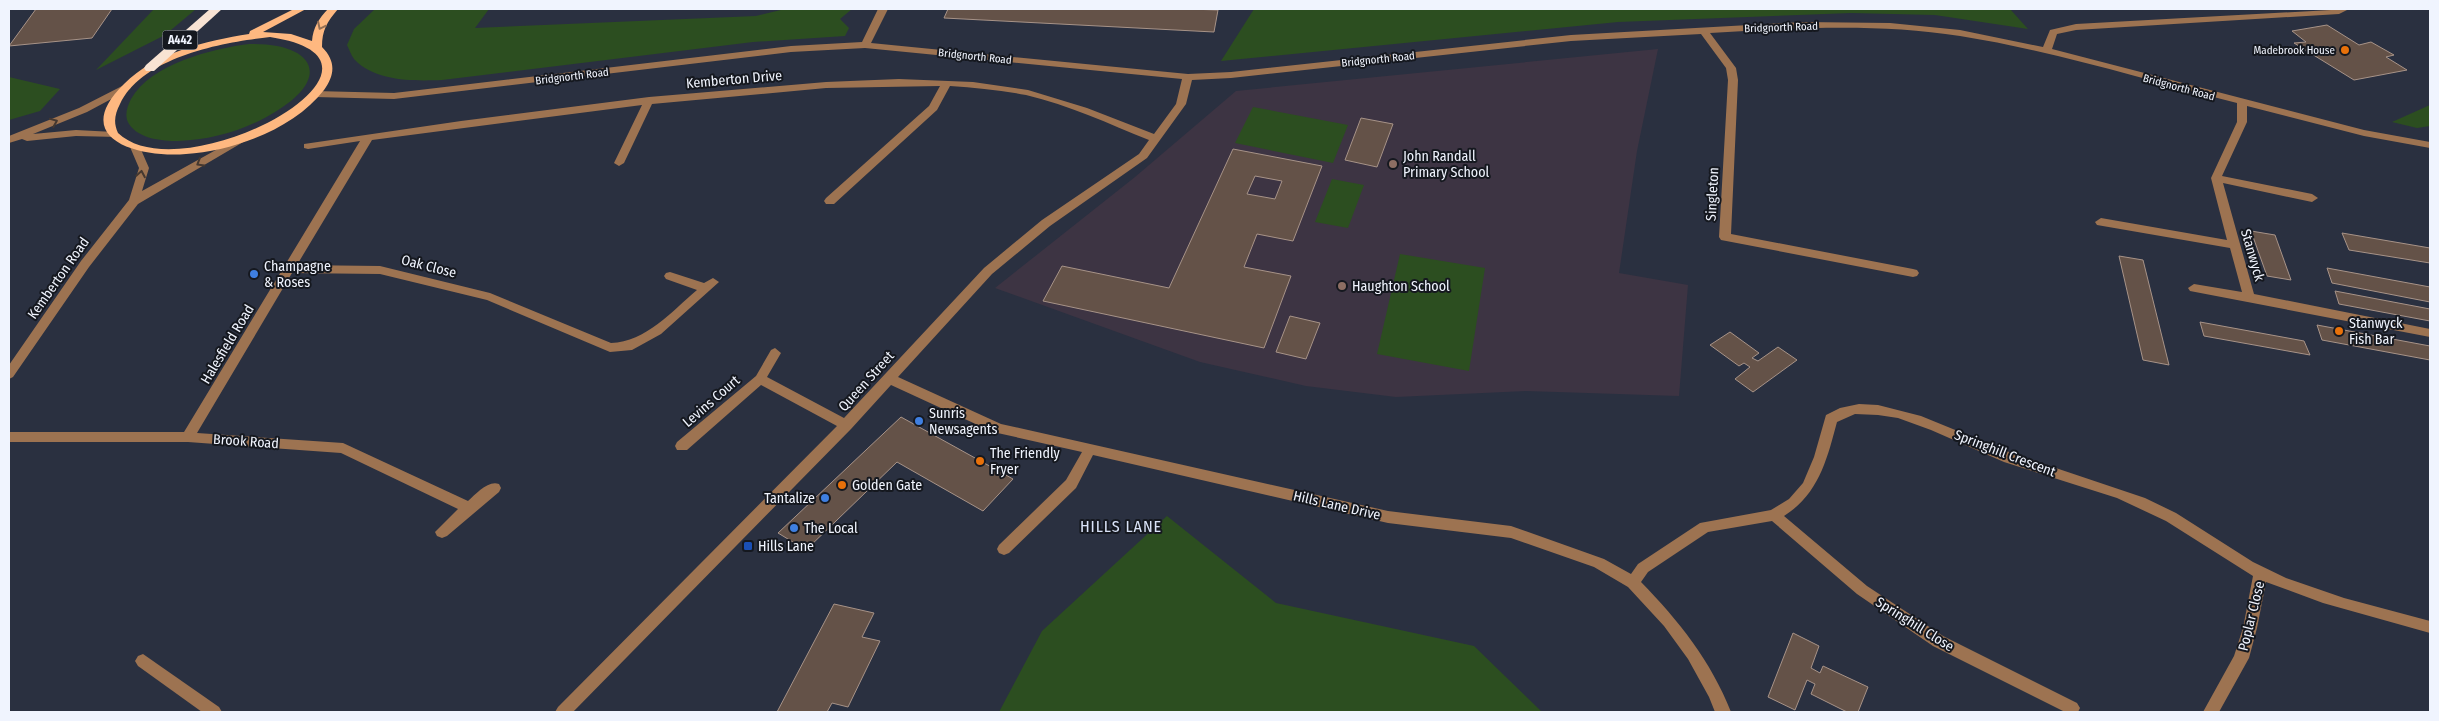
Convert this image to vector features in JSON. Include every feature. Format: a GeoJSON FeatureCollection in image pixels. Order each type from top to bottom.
{"type":"FeatureCollection","features":[{"type":"Feature","properties":{"kind":"highway","name":"A442"},"geometry":{"type":"LineString","coordinates":[[150,68],[216,9]]}},
{"type":"Feature","properties":{"kind":"main road"},"geometry":{"type":"LineString","coordinates":[[249,36],[301,9]]}},
{"type":"Feature","properties":{"kind":"main road"},"geometry":{"type":"LineString","coordinates":[[317,46],[316,36],[320,24],[334,9]]}},
{"type":"Feature","properties":{"kind":"main road"},"geometry":{"type":"LineString","coordinates":[[249,36],[289,36],[305,40],[317,46],[328,62],[328,72],[315,94],[297,110],[272,125],[242,138],[184,151],[157,151],[135,147],[114,135],[108,121],[112,104],[126,87],[150,68],[197,47],[249,36]]}},
{"type":"Feature","properties":{"kind":"street"},"geometry":{"type":"LineString","coordinates":[[866,46],[883,9]]}},
{"type":"Feature","properties":{"kind":"street"},"geometry":{"type":"LineString","coordinates":[[2047,51],[2054,32],[2076,27],[2206,20],[2339,11],[2344,9]]}},
{"type":"Feature","properties":{"kind":"street","name":"Bridgnorth Road"},"geometry":{"type":"LineString","coordinates":[[315,94],[394,96],[791,49],[866,46],[1188,77],[1241,74],[1571,38],[1803,25],[1890,26],[1960,33],[2047,51],[2364,134],[2430,145]]}},
{"type":"Feature","properties":{"kind":"street","name":"Singleton"},"geometry":{"type":"LineString","coordinates":[[1703,30],[1731,68],[1733,80],[1725,237],[1914,273]]}},
{"type":"Feature","properties":{"kind":"street","name":"Queen Street"},"geometry":{"type":"LineString","coordinates":[[563,712],[846,425],[988,271],[1046,222],[1143,156],[1181,104],[1188,77]]}},
{"type":"Feature","properties":{"kind":"street","name":"Kemberton Drive"},"geometry":{"type":"LineString","coordinates":[[308,146],[649,100],[833,83],[948,83],[1010,90],[1063,103],[1156,139]]}},
{"type":"Feature","properties":{"kind":"street"},"geometry":{"type":"LineString","coordinates":[[830,201],[933,108],[948,83]]}},
{"type":"Feature","properties":{"kind":"street"},"geometry":{"type":"LineString","coordinates":[[9,140],[83,110],[126,87]]}},
{"type":"Feature","properties":{"kind":"street"},"geometry":{"type":"LineString","coordinates":[[619,163],[649,100]]}},
{"type":"Feature","properties":{"kind":"street"},"geometry":{"type":"LineString","coordinates":[[2242,103],[2242,122],[2216,178],[2312,198]]}},
{"type":"Feature","properties":{"kind":"street"},"geometry":{"type":"LineString","coordinates":[[9,140],[76,132],[114,135]]}},
{"type":"Feature","properties":{"kind":"street","name":"Halesfield Road"},"geometry":{"type":"LineString","coordinates":[[188,437],[368,137]]}},
{"type":"Feature","properties":{"kind":"street","name":"Kemberton Road"},"geometry":{"type":"LineString","coordinates":[[134,201],[242,138]]}},
{"type":"Feature","properties":{"kind":"street","name":"Kemberton Road"},"geometry":{"type":"LineString","coordinates":[[9,374],[85,264],[134,201],[144,168],[135,147]]}},
{"type":"Feature","properties":{"kind":"street","name":"Stanwyck"},"geometry":{"type":"LineString","coordinates":[[2216,178],[2249,297],[2430,332]]}},
{"type":"Feature","properties":{"kind":"street"},"geometry":{"type":"LineString","coordinates":[[2101,222],[2235,245]]}},
{"type":"Feature","properties":{"kind":"street","name":"Oak Close"},"geometry":{"type":"LineString","coordinates":[[290,269],[380,270],[490,298],[610,348],[628,348],[657,330],[709,285],[670,276]]}},
{"type":"Feature","properties":{"kind":"street"},"geometry":{"type":"LineString","coordinates":[[2194,288],[2249,297]]}},
{"type":"Feature","properties":{"kind":"street","name":"Levins Court"},"geometry":{"type":"LineString","coordinates":[[682,446],[760,379],[775,353]]}},
{"type":"Feature","properties":{"kind":"street","name":"Hills Lane Drive"},"geometry":{"type":"LineString","coordinates":[[888,378],[998,428],[1388,517],[1511,532],[1562,548],[1599,563],[1632,583],[1669,621],[1693,654],[1716,694],[1723,712]]}},
{"type":"Feature","properties":{"kind":"street","name":"Levins Court"},"geometry":{"type":"LineString","coordinates":[[760,379],[846,425]]}},
{"type":"Feature","properties":{"kind":"street","name":"Springhill Crescent"},"geometry":{"type":"LineString","coordinates":[[1632,583],[1643,568],[1705,527],[1774,515],[1794,503],[1808,486],[1821,457],[1831,419],[1843,411],[1859,408],[1876,410],[1941,428],[2006,457],[2134,498],[2161,511],[2261,573],[2339,602],[2430,627]]}},
{"type":"Feature","properties":{"kind":"street","name":"Brook Road"},"geometry":{"type":"LineString","coordinates":[[9,437],[188,437],[343,448],[469,508]]}},
{"type":"Feature","properties":{"kind":"street"},"geometry":{"type":"LineString","coordinates":[[1004,548],[1070,484],[1090,448]]}},
{"type":"Feature","properties":{"kind":"street"},"geometry":{"type":"LineString","coordinates":[[442,532],[494,488]]}},
{"type":"Feature","properties":{"kind":"street","name":"Springhill Close"},"geometry":{"type":"LineString","coordinates":[[1774,515],[1862,590],[1938,641],[2072,708]]}},
{"type":"Feature","properties":{"kind":"street","name":"Poplar Close"},"geometry":{"type":"LineString","coordinates":[[2211,712],[2241,658],[2250,628],[2261,573]]}},
{"type":"Feature","properties":{"kind":"street"},"geometry":{"type":"LineString","coordinates":[[142,661],[214,712]]}},
{"type":"Feature","properties":{"kind":"shaded area"},"geometry":{"type":"Polygon","coordinates":[[[1658,49],[1637,151],[1619,273],[1688,285],[1679,396],[1526,391],[1396,397],[1306,386],[1200,362],[995,288],[1135,177],[1236,91],[1658,49]]]}},
{"type":"Feature","properties":{"kind":"green space"},"geometry":{"type":"Polygon","coordinates":[[[154,9],[196,9],[165,35],[96,70],[154,9]]]}},
{"type":"Feature","properties":{"kind":"green space"},"geometry":{"type":"Polygon","coordinates":[[[375,9],[489,9],[475,28],[756,16],[785,9],[852,9],[840,19],[849,28],[845,36],[753,42],[442,80],[408,80],[384,76],[363,67],[354,59],[347,45],[354,29],[375,9]]]}},
{"type":"Feature","properties":{"kind":"green space"},"geometry":{"type":"Polygon","coordinates":[[[1254,9],[2010,9],[2028,29],[1935,15],[1851,13],[1618,22],[1221,61],[1254,9]]]}},
{"type":"Feature","properties":{"kind":"green space"},"geometry":{"type":"Polygon","coordinates":[[[249,44],[270,45],[287,49],[300,55],[308,63],[310,74],[305,85],[294,98],[275,112],[241,129],[203,139],[191,140],[158,140],[139,133],[129,124],[127,111],[131,99],[140,87],[153,76],[183,60],[200,54],[249,44]]]}},
{"type":"Feature","properties":{"kind":"green space"},"geometry":{"type":"Polygon","coordinates":[[[9,77],[60,89],[40,111],[9,120],[9,77]]]}},
{"type":"Feature","properties":{"kind":"green space"},"geometry":{"type":"Polygon","coordinates":[[[2430,105],[2430,126],[2417,128],[2392,122],[2430,105]]]}},
{"type":"Feature","properties":{"kind":"green space"},"geometry":{"type":"Polygon","coordinates":[[[1253,107],[1348,125],[1333,163],[1235,143],[1253,107]]]}},
{"type":"Feature","properties":{"kind":"green space"},"geometry":{"type":"Polygon","coordinates":[[[1332,179],[1364,185],[1348,228],[1315,222],[1332,179]]]}},
{"type":"Feature","properties":{"kind":"green space"},"geometry":{"type":"Polygon","coordinates":[[[1400,254],[1485,268],[1469,371],[1377,354],[1400,254]]]}},
{"type":"Feature","properties":{"kind":"green space"},"geometry":{"type":"Polygon","coordinates":[[[1167,516],[1276,603],[1474,646],[1542,712],[999,712],[1042,631],[1167,516]]]}},
{"type":"Feature","properties":{"kind":"building"},"geometry":{"type":"Polygon","coordinates":[[[36,9],[112,9],[92,38],[9,46],[36,9]]]}},
{"type":"Feature","properties":{"kind":"building"},"geometry":{"type":"Polygon","coordinates":[[[948,9],[1218,10],[1214,32],[944,18],[948,9]]]}},
{"type":"Feature","properties":{"kind":"building","name":"Madebrook House"},"geometry":{"type":"Polygon","coordinates":[[[2327,25],[2359,45],[2371,42],[2394,55],[2386,57],[2407,70],[2354,80],[2294,43],[2306,42],[2292,31],[2327,25]]]}},
{"type":"Feature","properties":{"kind":"building"},"geometry":{"type":"Polygon","coordinates":[[[1361,118],[1393,124],[1377,167],[1345,160],[1361,118]]]}},
{"type":"Feature","properties":{"kind":"building"},"geometry":{"type":"Polygon","coordinates":[[[1233,149],[1322,166],[1293,241],[1257,234],[1244,267],[1291,276],[1264,348],[1043,301],[1062,266],[1169,288],[1233,149]],[[1255,176],[1247,194],[1275,199],[1282,181],[1255,176]]]}},
{"type":"Feature","properties":{"kind":"building"},"geometry":{"type":"Polygon","coordinates":[[[2251,231],[2275,235],[2291,280],[2267,276],[2251,231]]]}},
{"type":"Feature","properties":{"kind":"building"},"geometry":{"type":"Polygon","coordinates":[[[2342,233],[2430,248],[2430,263],[2349,250],[2342,233]]]}},
{"type":"Feature","properties":{"kind":"building"},"geometry":{"type":"Polygon","coordinates":[[[2119,256],[2143,260],[2169,365],[2143,360],[2119,256]]]}},
{"type":"Feature","properties":{"kind":"building"},"geometry":{"type":"Polygon","coordinates":[[[2327,268],[2430,287],[2430,302],[2332,283],[2327,268]]]}},
{"type":"Feature","properties":{"kind":"building"},"geometry":{"type":"Polygon","coordinates":[[[2335,291],[2430,309],[2430,321],[2339,304],[2335,291]]]}},
{"type":"Feature","properties":{"kind":"building"},"geometry":{"type":"Polygon","coordinates":[[[1290,316],[1320,323],[1306,359],[1276,352],[1290,316]]]}},
{"type":"Feature","properties":{"kind":"building"},"geometry":{"type":"Polygon","coordinates":[[[2200,322],[2304,341],[2310,355],[2204,336],[2200,322]]]}},
{"type":"Feature","properties":{"kind":"building"},"geometry":{"type":"Polygon","coordinates":[[[2317,325],[2430,346],[2430,360],[2322,340],[2317,325]]]}},
{"type":"Feature","properties":{"kind":"building"},"geometry":{"type":"Polygon","coordinates":[[[1730,332],[1759,353],[1752,358],[1758,361],[1778,347],[1797,360],[1753,392],[1735,379],[1750,367],[1744,363],[1739,366],[1710,345],[1730,332]]]}},
{"type":"Feature","properties":{"kind":"building"},"geometry":{"type":"Polygon","coordinates":[[[901,417],[1013,479],[983,511],[897,462],[806,550],[778,533],[901,417]]]}},
{"type":"Feature","properties":{"kind":"building"},"geometry":{"type":"Polygon","coordinates":[[[834,604],[874,613],[862,637],[880,641],[848,707],[832,703],[827,712],[777,712],[834,604]]]}},
{"type":"Feature","properties":{"kind":"building"},"geometry":{"type":"Polygon","coordinates":[[[1793,633],[1819,646],[1811,668],[1820,673],[1823,666],[1868,687],[1858,712],[1847,712],[1811,694],[1815,684],[1807,680],[1795,710],[1768,697],[1793,633]]]}},
{"type":"Feature","properties":{"kind":"place","name":"Madebrook House"},"geometry":{"type":"Point","coordinates":[2345,50]}},
{"type":"Feature","properties":{"kind":"place","name":"John Randall Primary School"},"geometry":{"type":"Point","coordinates":[1393,164]}},
{"type":"Feature","properties":{"kind":"place","name":"Champagne & Roses"},"geometry":{"type":"Point","coordinates":[254,274]}},
{"type":"Feature","properties":{"kind":"place","name":"Haughton School"},"geometry":{"type":"Point","coordinates":[1342,286]}},
{"type":"Feature","properties":{"kind":"place","name":"Stanwyck Fish Bar"},"geometry":{"type":"Point","coordinates":[2339,331]}},
{"type":"Feature","properties":{"kind":"place","name":"Sunris Newsagents"},"geometry":{"type":"Point","coordinates":[919,421]}},
{"type":"Feature","properties":{"kind":"place","name":"The Friendly Fryer"},"geometry":{"type":"Point","coordinates":[980,461]}},
{"type":"Feature","properties":{"kind":"place","name":"Golden Gate"},"geometry":{"type":"Point","coordinates":[842,485]}},
{"type":"Feature","properties":{"kind":"place","name":"Tantalize"},"geometry":{"type":"Point","coordinates":[825,498]}},
{"type":"Feature","properties":{"kind":"place","name":"The Local"},"geometry":{"type":"Point","coordinates":[794,528]}},
{"type":"Feature","properties":{"kind":"place","name":"Hills Lane"},"geometry":{"type":"Point","coordinates":[748,546]}},
{"type":"Feature","properties":{"kind":"district","name":"HILLS LANE"},"geometry":{"type":"Point","coordinates":[1121,526]}}]}
